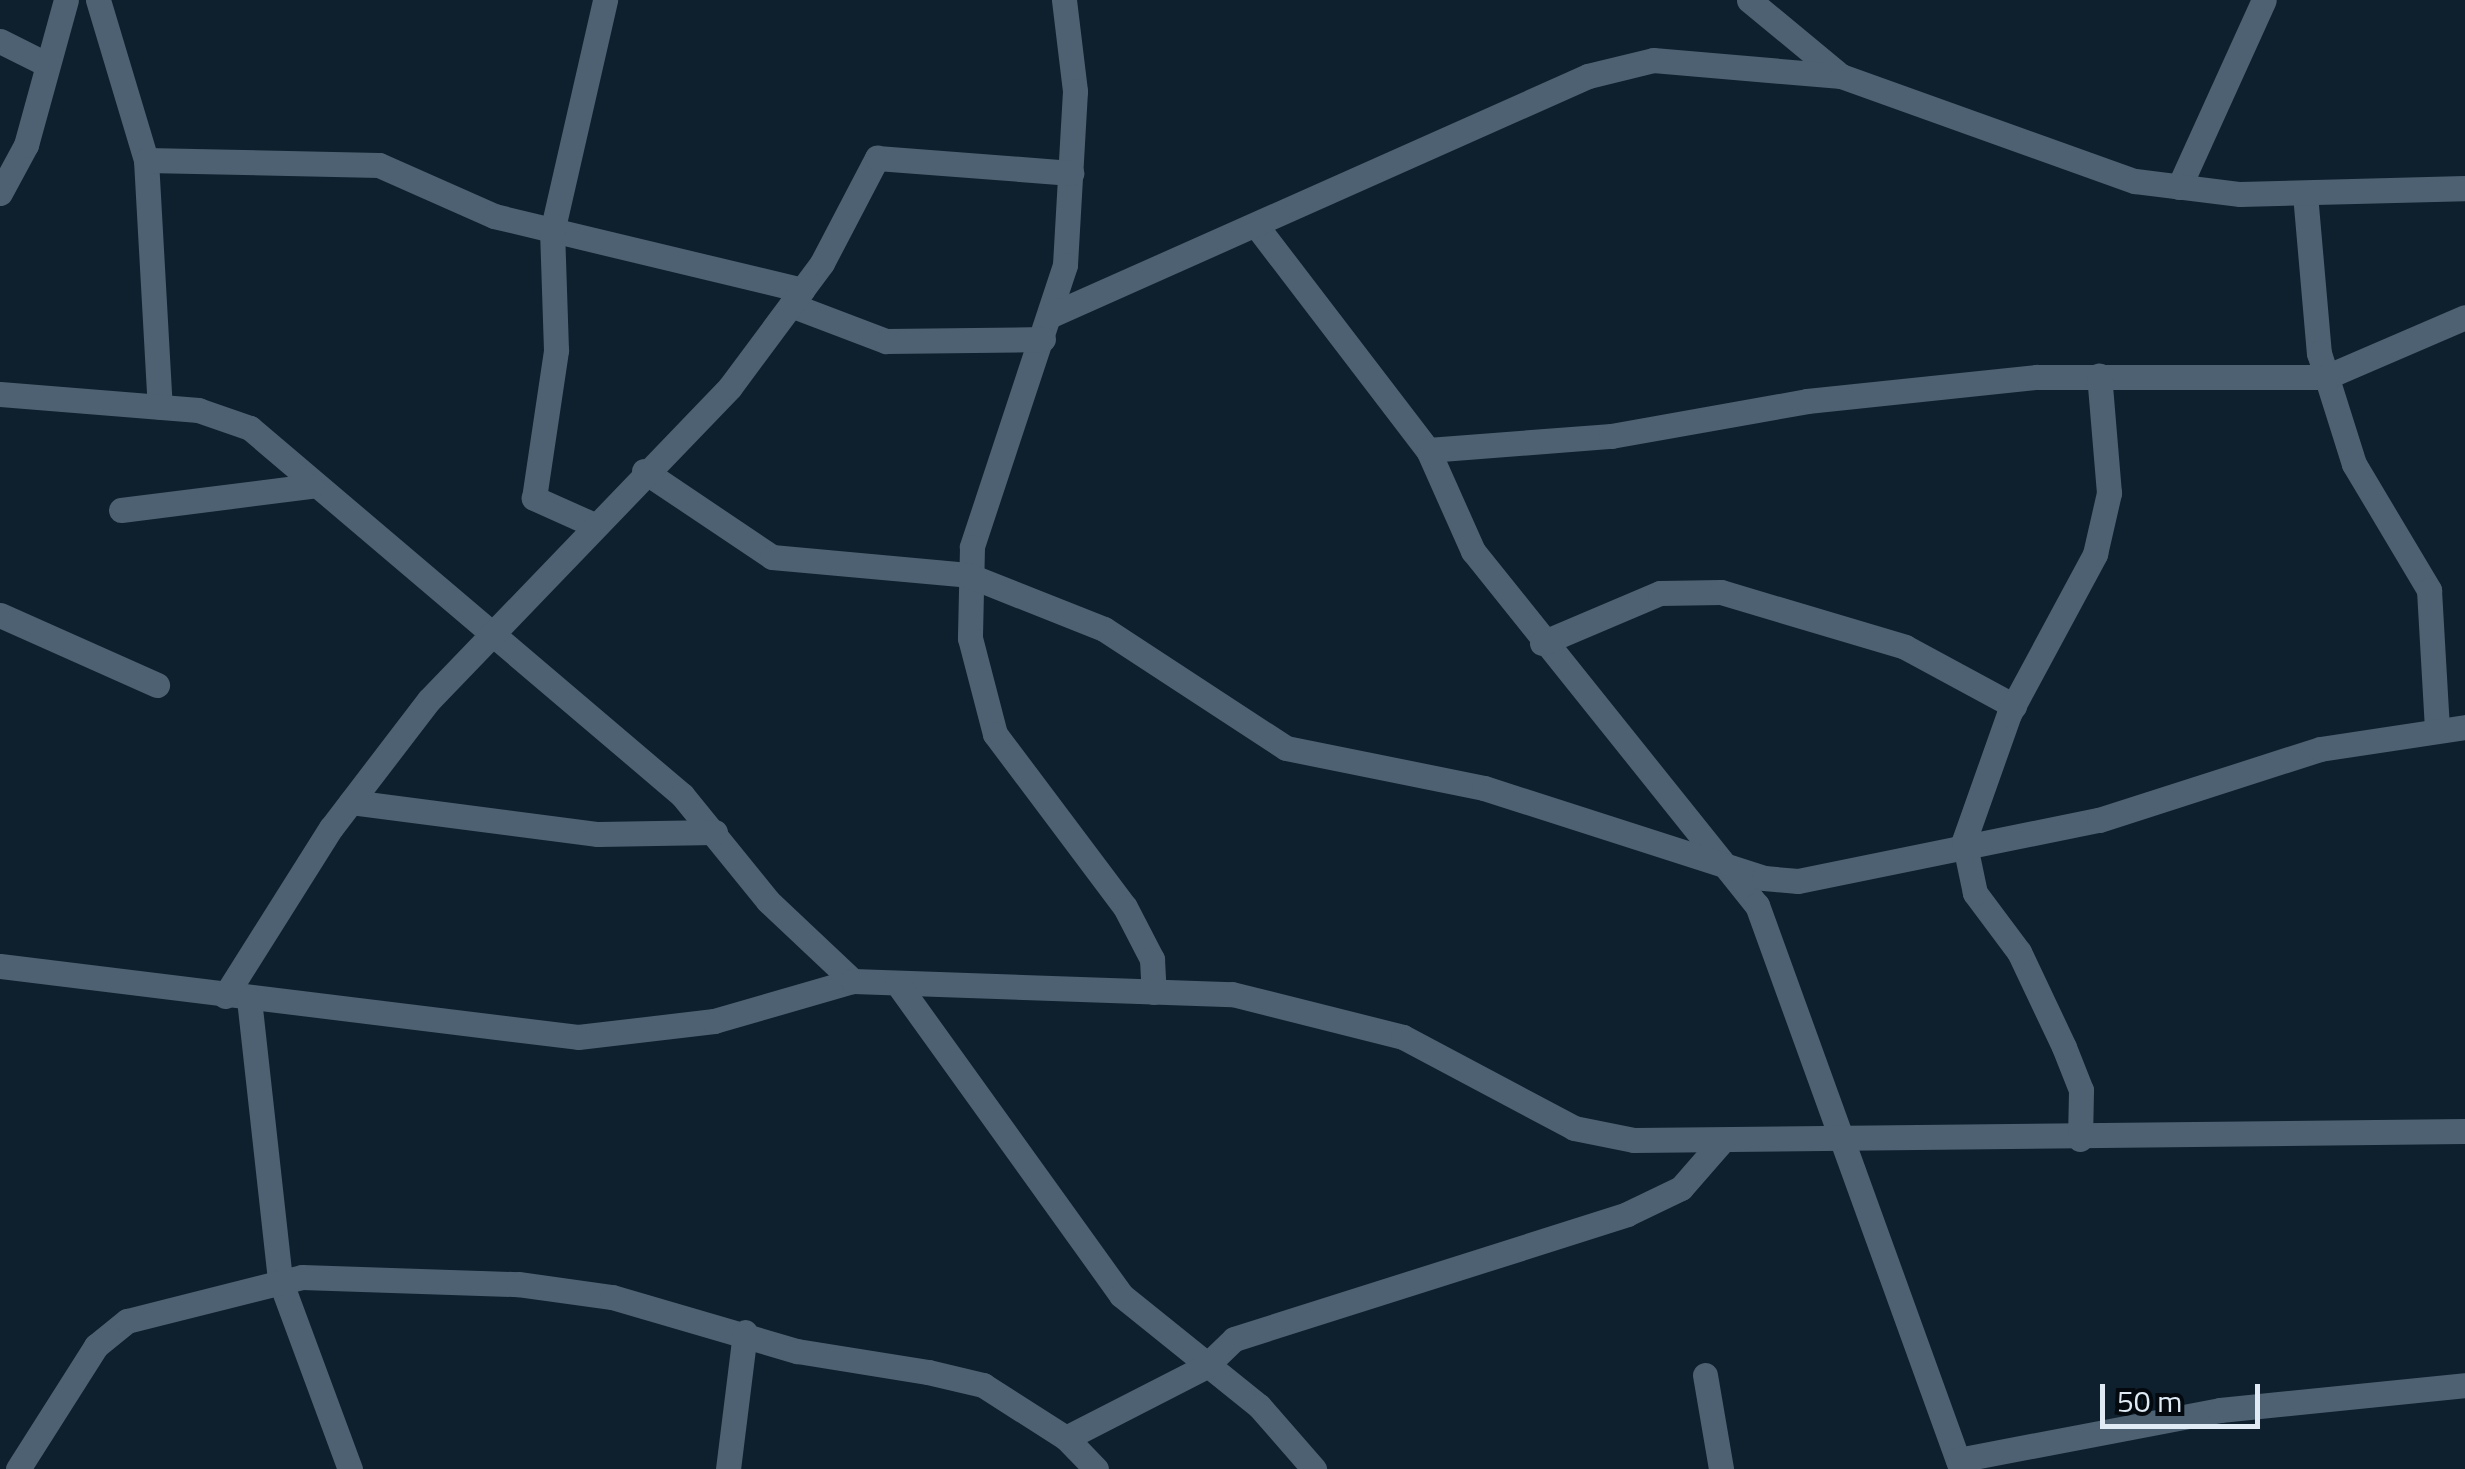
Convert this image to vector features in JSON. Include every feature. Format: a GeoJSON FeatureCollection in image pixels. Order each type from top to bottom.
{"type":"FeatureCollection","features":[{"type":"Feature","properties":{"kind":"street"},"geometry":{"type":"LineString","coordinates":[[0,193],[26,144],[44,63],[66,0]]}},
{"type":"Feature","properties":{"kind":"street"},"geometry":{"type":"LineString","coordinates":[[98,0],[146,160],[160,407]]}},
{"type":"Feature","properties":{"kind":"street"},"geometry":{"type":"LineString","coordinates":[[592,524],[534,498],[556,350],[552,232],[605,0]]}},
{"type":"Feature","properties":{"kind":"street"},"geometry":{"type":"LineString","coordinates":[[1064,0],[1075,91],[1065,265],[968,575],[977,690],[995,734],[1125,907],[1152,959],[1154,992]]}},
{"type":"Feature","properties":{"kind":"street"},"geometry":{"type":"LineString","coordinates":[[1749,0],[1841,76]]}},
{"type":"Feature","properties":{"kind":"street"},"geometry":{"type":"LineString","coordinates":[[2179,186],[2264,0]]}},
{"type":"Feature","properties":{"kind":"street"},"geometry":{"type":"LineString","coordinates":[[1764,66],[1784,30]]}},
{"type":"Feature","properties":{"kind":"street"},"geometry":{"type":"LineString","coordinates":[[0,41],[44,63]]}},
{"type":"Feature","properties":{"kind":"street"},"geometry":{"type":"LineString","coordinates":[[146,160],[379,165],[552,232],[796,298],[886,341],[1046,327],[1588,76],[1653,60],[1764,66],[1841,76],[2051,157],[2179,186],[2305,194],[2465,188]]}},
{"type":"Feature","properties":{"kind":"street"},"geometry":{"type":"LineString","coordinates":[[350,1469],[280,1280],[237,998],[351,802],[496,629],[592,524],[730,387],[796,298],[878,158],[1071,173]]}},
{"type":"Feature","properties":{"kind":"street"},"geometry":{"type":"LineString","coordinates":[[2305,194],[2326,377],[2354,464],[2429,590],[2438,728]]}},
{"type":"Feature","properties":{"kind":"street"},"geometry":{"type":"LineString","coordinates":[[1258,228],[1428,450],[1473,551],[1542,643],[1758,905],[1960,1464],[2220,1410],[2465,1385]]}},
{"type":"Feature","properties":{"kind":"street"},"geometry":{"type":"LineString","coordinates":[[1428,450],[2099,375],[2326,377],[2465,318]]}},
{"type":"Feature","properties":{"kind":"street"},"geometry":{"type":"LineString","coordinates":[[2080,1139],[2081,1090],[2019,952],[1974,894],[1964,841],[2014,706],[2096,554],[2109,493],[2099,375]]}},
{"type":"Feature","properties":{"kind":"street"},"geometry":{"type":"LineString","coordinates":[[0,394],[226,414],[311,486],[496,629],[715,832],[768,901],[853,981]]}},
{"type":"Feature","properties":{"kind":"street"},"geometry":{"type":"LineString","coordinates":[[644,471],[772,557],[968,575],[1144,648],[1286,748],[1484,788],[1732,869],[1798,881],[1964,841],[2099,820],[2320,748],[2438,728],[2465,728]]}},
{"type":"Feature","properties":{"kind":"street"},"geometry":{"type":"LineString","coordinates":[[121,510],[311,486]]}},
{"type":"Feature","properties":{"kind":"street"},"geometry":{"type":"LineString","coordinates":[[1542,643],[1660,593],[1721,592],[1905,648],[2014,706]]}},
{"type":"Feature","properties":{"kind":"street"},"geometry":{"type":"LineString","coordinates":[[0,615],[157,684]]}},
{"type":"Feature","properties":{"kind":"street"},"geometry":{"type":"LineString","coordinates":[[351,802],[598,834],[715,832]]}},
{"type":"Feature","properties":{"kind":"street"},"geometry":{"type":"LineString","coordinates":[[0,966],[578,1037],[714,1021],[853,981],[1232,994],[1387,1032],[1599,1136],[1722,1141],[1841,1136],[2080,1139],[2465,1131],[2465,1155]]}},
{"type":"Feature","properties":{"kind":"street"},"geometry":{"type":"LineString","coordinates":[[897,983],[1120,1295],[1205,1367],[1259,1406],[1314,1469]]}},
{"type":"Feature","properties":{"kind":"street"},"geometry":{"type":"LineString","coordinates":[[1066,1438],[1205,1367],[1234,1339],[1626,1214],[1681,1188],[1722,1141]]}},
{"type":"Feature","properties":{"kind":"street"},"geometry":{"type":"LineString","coordinates":[[18,1469],[96,1346],[128,1321],[280,1280],[518,1284],[746,1332],[796,1351],[983,1385],[1066,1438],[1096,1469]]}},
{"type":"Feature","properties":{"kind":"street"},"geometry":{"type":"LineString","coordinates":[[728,1469],[746,1332]]}},
{"type":"Feature","properties":{"kind":"street"},"geometry":{"type":"LineString","coordinates":[[1705,1376],[1721,1469]]}}]}
